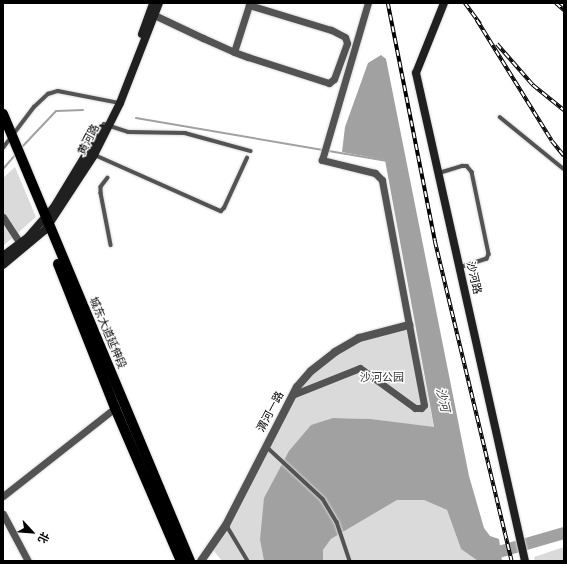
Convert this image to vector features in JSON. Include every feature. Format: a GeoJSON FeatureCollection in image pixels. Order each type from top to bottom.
{"type":"FeatureCollection","features":[{"type":"Feature","properties":{"kind":"main road","name":"黄河路"},"geometry":{"type":"LineString","coordinates":[[152,14],[153,3]]}},
{"type":"Feature","properties":{"kind":"main road","name":"黄河路"},"geometry":{"type":"LineString","coordinates":[[3,265],[45,224],[91,154],[117,103],[152,14],[159,3]]}},
{"type":"Feature","properties":{"kind":"main road","name":"沙河路"},"geometry":{"type":"LineString","coordinates":[[444,3],[416,73],[518,522],[525,561]]}},
{"type":"Feature","properties":{"kind":"main road","name":"城东大道延伸段"},"geometry":{"type":"LineString","coordinates":[[3,114],[115,408],[181,561]]}},
{"type":"Feature","properties":{"kind":"main road","name":"城东大道延伸段"},"geometry":{"type":"LineString","coordinates":[[3,129],[190,561]]}},
{"type":"Feature","properties":{"kind":"main road","name":"黄河路"},"geometry":{"type":"LineString","coordinates":[[3,256],[45,224]]}},
{"type":"Feature","properties":{"kind":"street"},"geometry":{"type":"LineString","coordinates":[[292,395],[360,368],[415,408],[421,408],[423,402],[382,180],[375,173],[322,160],[368,3]]}},
{"type":"Feature","properties":{"kind":"street"},"geometry":{"type":"LineString","coordinates":[[152,14],[234,52],[286,71],[329,83],[334,79],[347,43],[345,37],[331,30],[249,5],[234,52]]}},
{"type":"Feature","properties":{"kind":"street"},"geometry":{"type":"LineString","coordinates":[[3,217],[20,243]]}},
{"type":"Feature","properties":{"kind":"street","name":"渭河一路"},"geometry":{"type":"LineString","coordinates":[[201,561],[226,525],[292,395],[311,371],[335,352],[359,338],[408,325]]}},
{"type":"Feature","properties":{"kind":"street"},"geometry":{"type":"LineString","coordinates":[[3,496],[115,408]]}},
{"type":"Feature","properties":{"kind":"street"},"geometry":{"type":"LineString","coordinates":[[3,514],[28,561]]}},
{"type":"Feature","properties":{"kind":"lane"},"geometry":{"type":"LineString","coordinates":[[3,148],[34,107],[48,94],[58,91],[117,103]]}},
{"type":"Feature","properties":{"kind":"lane"},"geometry":{"type":"LineString","coordinates":[[500,117],[564,169]]}},
{"type":"Feature","properties":{"kind":"lane"},"geometry":{"type":"LineString","coordinates":[[106,125],[128,132],[185,133],[251,151]]}},
{"type":"Feature","properties":{"kind":"lane"},"geometry":{"type":"LineString","coordinates":[[91,154],[221,211],[224,208],[247,158]]}},
{"type":"Feature","properties":{"kind":"lane"},"geometry":{"type":"LineString","coordinates":[[438,173],[462,166],[467,166],[472,172],[489,254],[487,259],[460,268]]}},
{"type":"Feature","properties":{"kind":"lane"},"geometry":{"type":"LineString","coordinates":[[108,178],[101,187],[101,193],[111,244]]}},
{"type":"Feature","properties":{"kind":"lane"},"geometry":{"type":"LineString","coordinates":[[266,446],[323,499],[337,522],[348,551],[350,561]]}},
{"type":"Feature","properties":{"kind":"lane"},"geometry":{"type":"LineString","coordinates":[[226,525],[248,561]]}},
{"type":"Feature","properties":{"kind":"green space"},"geometry":{"type":"Polygon","coordinates":[[[15,167],[36,217],[3,246],[3,178],[15,167]]]}},
{"type":"Feature","properties":{"kind":"green space","name":"沙河公园"},"geometry":{"type":"Polygon","coordinates":[[[414,326],[434,428],[371,419],[333,418],[260,540],[264,561],[222,561],[213,550],[294,397],[313,373],[353,345],[379,334],[414,326]]]}},
{"type":"Feature","properties":{"kind":"green space"},"geometry":{"type":"Polygon","coordinates":[[[397,500],[424,500],[447,510],[461,549],[478,561],[323,561],[323,550],[331,539],[397,500]]]}},
{"type":"Feature","properties":{"kind":"green space"},"geometry":{"type":"Polygon","coordinates":[[[564,547],[564,561],[535,561],[534,557],[564,547]]]}},
{"type":"Feature","properties":{"kind":"water"},"geometry":{"type":"Polygon","coordinates":[[[381,55],[386,59],[469,476],[484,528],[490,536],[499,539],[502,561],[478,561],[461,549],[447,510],[424,500],[397,500],[331,539],[323,550],[323,561],[264,561],[260,540],[264,498],[289,451],[311,425],[333,418],[371,419],[434,427],[385,160],[342,152],[345,127],[368,63],[381,55]]]}},
{"type":"Feature","properties":{"kind":"waterway"},"geometry":{"type":"LineString","coordinates":[[21,148],[56,111],[83,110]]}},
{"type":"Feature","properties":{"kind":"waterway"},"geometry":{"type":"LineString","coordinates":[[136,118],[387,161]]}},
{"type":"Feature","properties":{"kind":"waterway"},"geometry":{"type":"LineString","coordinates":[[3,169],[17,153]]}},
{"type":"Feature","properties":{"kind":"waterway","name":"沙河"},"geometry":{"type":"LineString","coordinates":[[487,547],[495,553],[564,533]]}},
{"type":"Feature","properties":{"kind":"railway"},"geometry":{"type":"LineString","coordinates":[[388,3],[435,241],[512,561]]}},
{"type":"Feature","properties":{"kind":"railway"},"geometry":{"type":"LineString","coordinates":[[465,3],[480,24]]}},
{"type":"Feature","properties":{"kind":"railway"},"geometry":{"type":"LineString","coordinates":[[556,3],[564,10]]}},
{"type":"Feature","properties":{"kind":"railway"},"geometry":{"type":"LineString","coordinates":[[477,20],[552,141],[564,156]]}},
{"type":"Feature","properties":{"kind":"railway"},"geometry":{"type":"LineString","coordinates":[[497,44],[533,85],[564,110]]}}]}
